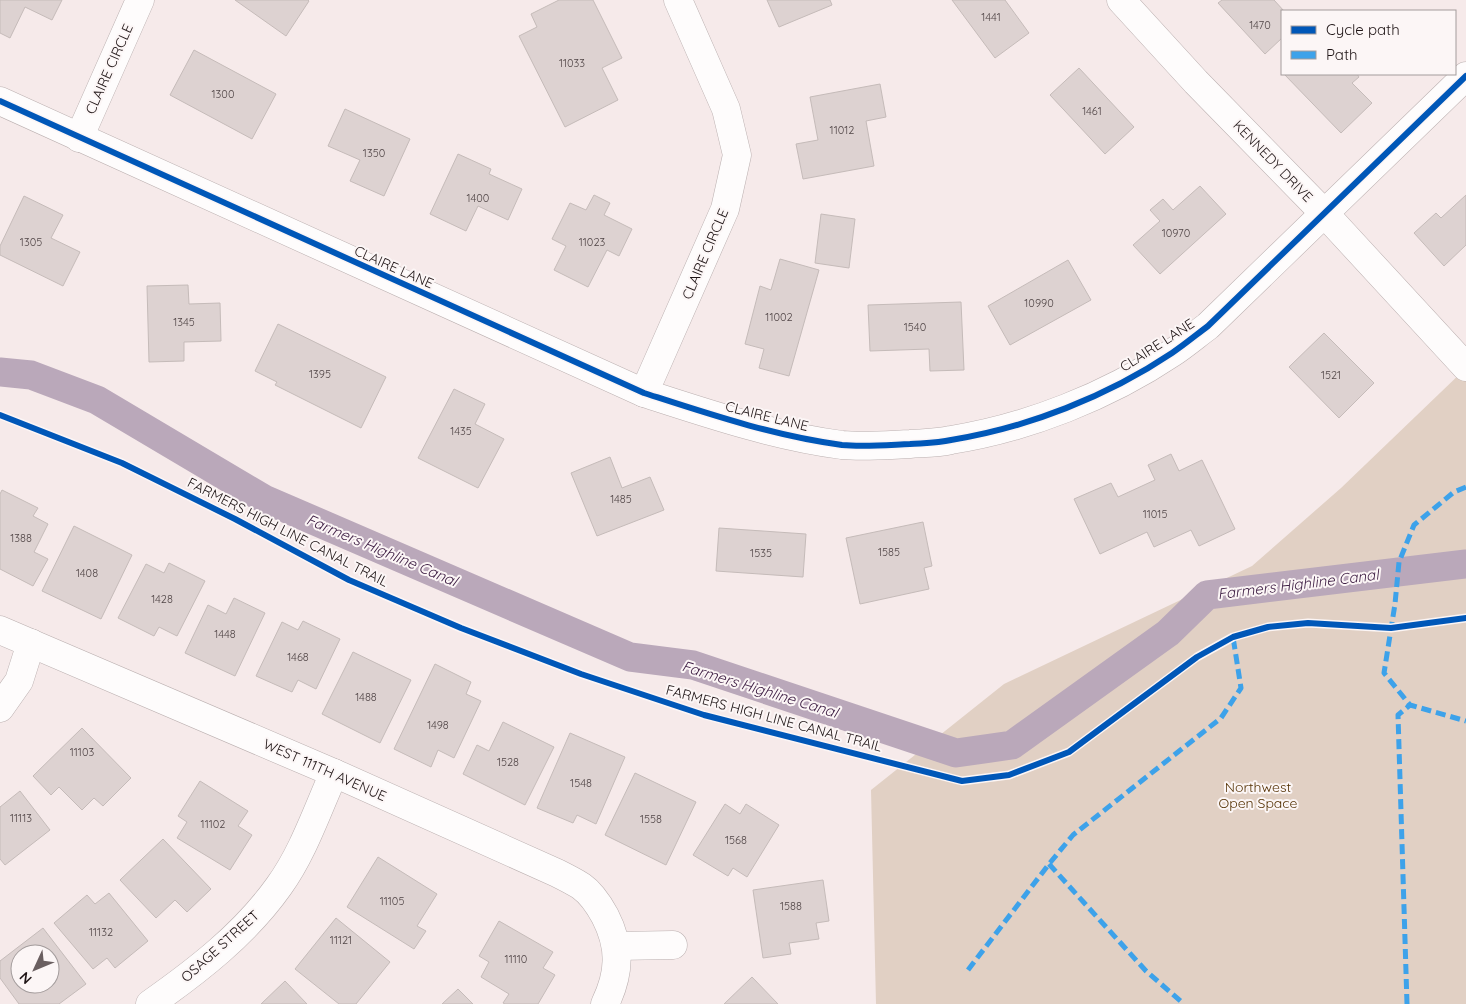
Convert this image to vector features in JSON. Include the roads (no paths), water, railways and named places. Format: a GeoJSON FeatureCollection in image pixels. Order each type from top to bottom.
{"type":"FeatureCollection","features":[{"type":"Feature","properties":{"kind":"street","name":"CLAIRE CIRCLE"},"geometry":{"type":"LineString","coordinates":[[79,138],[140,0]]}},
{"type":"Feature","properties":{"kind":"street","name":"CLAIRE CIRCLE"},"geometry":{"type":"LineString","coordinates":[[644,393],[725,209],[737,155],[726,109],[678,0]]}},
{"type":"Feature","properties":{"kind":"street","name":"KENNEDY DRIVE"},"geometry":{"type":"LineString","coordinates":[[1121,0],[1196,82],[1325,214],[1466,367]]}},
{"type":"Feature","properties":{"kind":"street","name":"CLAIRE LANE"},"geometry":{"type":"LineString","coordinates":[[0,101],[644,393],[778,434],[843,445],[875,446],[949,441],[1028,422],[1094,396],[1172,353],[1208,326],[1466,76]]}},
{"type":"Feature","properties":{"kind":"street","name":"WEST 111TH AVENUE"},"geometry":{"type":"LineString","coordinates":[[0,630],[334,773],[557,873],[582,886],[599,905],[610,925],[617,946]]}},
{"type":"Feature","properties":{"kind":"street"},"geometry":{"type":"LineString","coordinates":[[0,708],[19,681],[30,644]]}},
{"type":"Feature","properties":{"kind":"street","name":"OSAGE STREET"},"geometry":{"type":"LineString","coordinates":[[150,1004],[194,973],[244,928],[280,886],[294,863],[334,773]]}},
{"type":"Feature","properties":{"kind":"street"},"geometry":{"type":"LineString","coordinates":[[605,1004],[613,987],[617,968],[617,946],[673,945]]}},
{"type":"Feature","properties":{"kind":"waterway","name":"Farmers Highline Canal"},"geometry":{"type":"LineString","coordinates":[[0,372],[31,375],[97,400],[264,499],[630,657],[693,665],[956,753],[1012,745],[1168,633],[1207,595],[1466,564]]}},
{"type":"Feature","properties":{"kind":"park label","name":"Northwest Open Space"},"geometry":{"type":"Point","coordinates":[1258,796]}}]}
